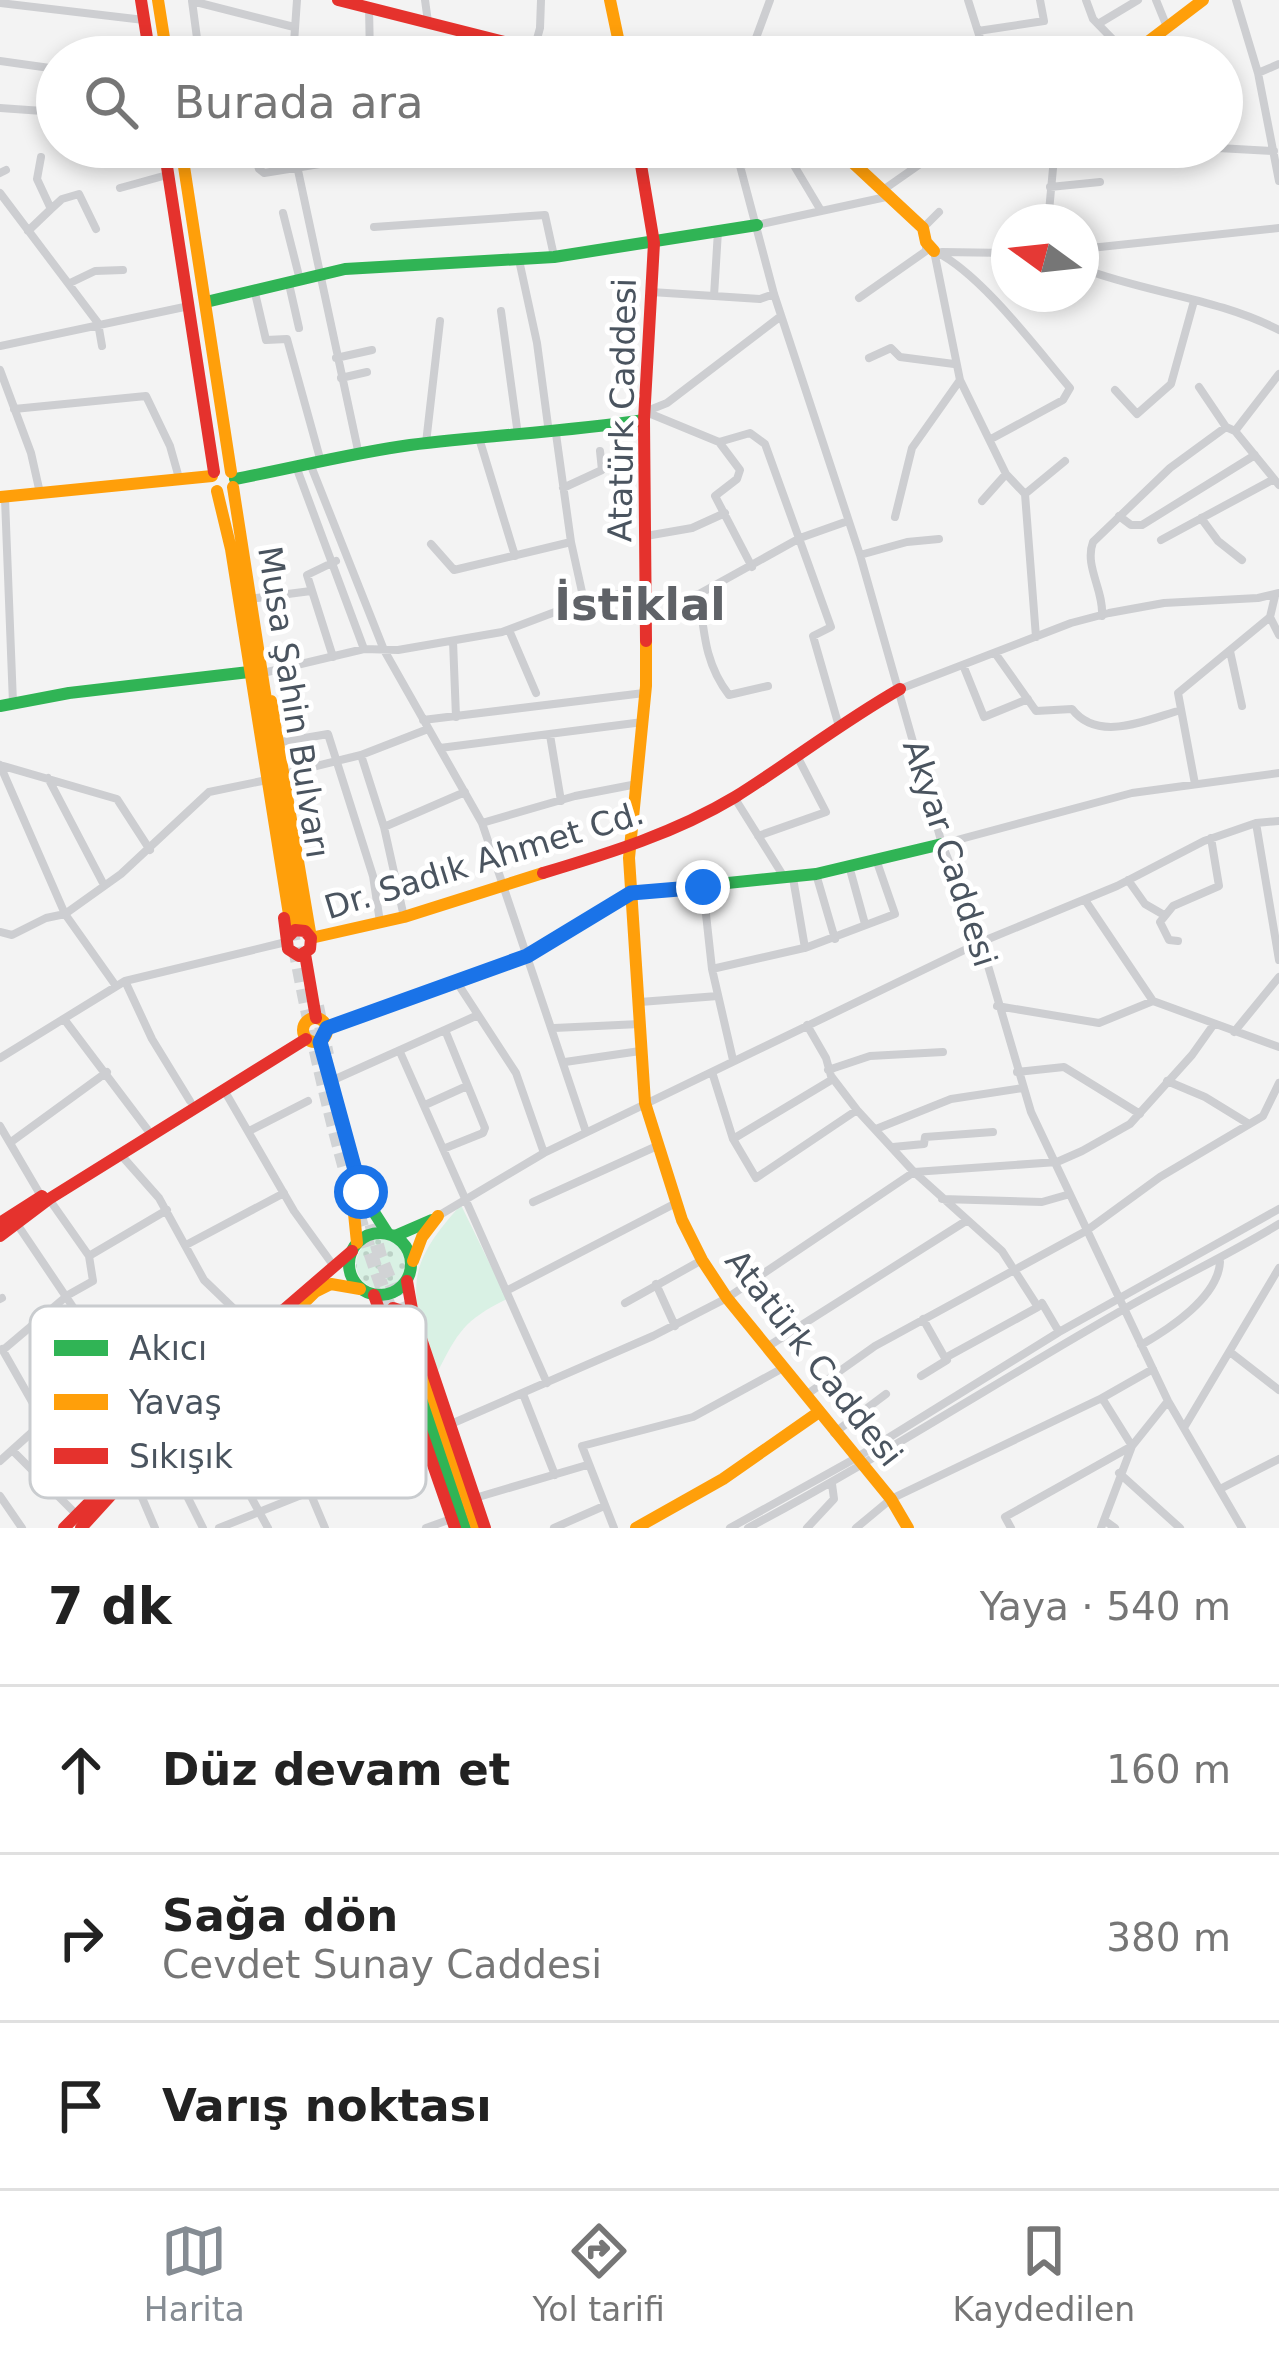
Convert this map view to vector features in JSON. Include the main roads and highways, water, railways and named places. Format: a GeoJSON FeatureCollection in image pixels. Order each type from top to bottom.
{"type":"FeatureCollection","features":[{"type":"Feature","properties":{"kind":"main road"},"geometry":{"type":"LineString","coordinates":[[141,0],[147,36]]}},
{"type":"Feature","properties":{"kind":"main road"},"geometry":{"type":"LineString","coordinates":[[158,0],[164,36]]}},
{"type":"Feature","properties":{"kind":"main road"},"geometry":{"type":"LineString","coordinates":[[338,0],[369,8],[385,6],[482,36]]}},
{"type":"Feature","properties":{"kind":"main road"},"geometry":{"type":"LineString","coordinates":[[610,0],[618,36]]}},
{"type":"Feature","properties":{"kind":"main road"},"geometry":{"type":"LineString","coordinates":[[1155,36],[1203,0]]}},
{"type":"Feature","properties":{"kind":"main road","name":"Musa Şahin Bulvarı"},"geometry":{"type":"LineString","coordinates":[[168,168],[213,481],[257,677]]}},
{"type":"Feature","properties":{"kind":"main road","name":"Musa Şahin Bulvarı"},"geometry":{"type":"LineString","coordinates":[[184,168],[233,479],[291,933]]}},
{"type":"Feature","properties":{"kind":"main road","name":"Atatürk Caddesi"},"geometry":{"type":"LineString","coordinates":[[642,168],[654,243],[645,414],[648,596],[643,722],[630,849],[645,1102],[676,1203],[702,1260],[833,1433],[891,1499],[908,1528]]}},
{"type":"Feature","properties":{"kind":"main road"},"geometry":{"type":"LineString","coordinates":[[858,168],[928,241]]}},
{"type":"Feature","properties":{"kind":"main road"},"geometry":{"type":"LineString","coordinates":[[206,302],[318,276],[390,266],[554,257],[758,225]]}},
{"type":"Feature","properties":{"kind":"main road"},"geometry":{"type":"LineString","coordinates":[[213,481],[220,468],[233,479],[426,443],[552,434],[645,414]]}},
{"type":"Feature","properties":{"kind":"main road"},"geometry":{"type":"LineString","coordinates":[[2,499],[179,478],[213,481],[226,492],[233,479]]}},
{"type":"Feature","properties":{"kind":"main road"},"geometry":{"type":"LineString","coordinates":[[2,499],[213,481]]}},
{"type":"Feature","properties":{"kind":"main road"},"geometry":{"type":"LineString","coordinates":[[7,705],[69,693],[257,677]]}},
{"type":"Feature","properties":{"kind":"main road"},"geometry":{"type":"LineString","coordinates":[[257,677],[280,742],[311,938],[302,955],[318,1022],[311,1040],[357,1216],[350,1272],[375,1306]]}},
{"type":"Feature","properties":{"kind":"main road"},"geometry":{"type":"LineString","coordinates":[[257,677],[262,781],[291,952],[302,955]]}},
{"type":"Feature","properties":{"kind":"main road","name":"Dr. Sadık Ahmet Cd."},"geometry":{"type":"LineString","coordinates":[[291,933],[299,930],[311,938],[380,923],[630,849],[734,797],[838,724],[900,689]]}},
{"type":"Feature","properties":{"kind":"main road"},"geometry":{"type":"LineString","coordinates":[[412,1306],[407,1248],[391,1235],[361,1192],[330,1081],[302,1028],[458,984],[527,956],[631,893],[816,874],[943,844],[826,879],[816,874]]}},
{"type":"Feature","properties":{"kind":"main road"},"geometry":{"type":"LineString","coordinates":[[0,1223],[311,1040]]}},
{"type":"Feature","properties":{"kind":"main road"},"geometry":{"type":"LineString","coordinates":[[117,1151],[190,1101],[311,1040]]}},
{"type":"Feature","properties":{"kind":"main road"},"geometry":{"type":"LineString","coordinates":[[0,1236],[45,1198]]}},
{"type":"Feature","properties":{"kind":"main road"},"geometry":{"type":"LineString","coordinates":[[357,1216],[364,1216],[370,1208]]}},
{"type":"Feature","properties":{"kind":"main road"},"geometry":{"type":"LineString","coordinates":[[287,1306],[371,1234],[391,1235],[438,1216],[422,1237],[409,1275],[392,1294],[331,1284],[300,1306]]}},
{"type":"Feature","properties":{"kind":"main road"},"geometry":{"type":"LineString","coordinates":[[426,1352],[481,1528]]}},
{"type":"Feature","properties":{"kind":"main road"},"geometry":{"type":"LineString","coordinates":[[426,1388],[481,1528]]}},
{"type":"Feature","properties":{"kind":"main road"},"geometry":{"type":"LineString","coordinates":[[426,1409],[458,1525]]}},
{"type":"Feature","properties":{"kind":"main road"},"geometry":{"type":"LineString","coordinates":[[636,1528],[723,1479],[819,1412]]}},
{"type":"Feature","properties":{"kind":"main road"},"geometry":{"type":"LineString","coordinates":[[426,1451],[458,1525]]}},
{"type":"Feature","properties":{"kind":"main road"},"geometry":{"type":"LineString","coordinates":[[79,1522],[103,1498]]}},
{"type":"Feature","properties":{"kind":"main road"},"geometry":{"type":"LineString","coordinates":[[64,1528],[79,1522],[104,1498]]}},
{"type":"Feature","properties":{"kind":"tunnel"},"geometry":{"type":"LineString","coordinates":[[291,927],[336,1136],[389,1306]]}},
{"type":"Feature","properties":{"kind":"tunnel"},"geometry":{"type":"LineString","coordinates":[[317,1006],[327,1055]]}},
{"type":"Feature","properties":{"kind":"tunnel"},"geometry":{"type":"LineString","coordinates":[[366,1204],[400,1306]]}},
{"type":"Feature","properties":{"kind":"district","name":"İstiklal"},"geometry":{"type":"Point","coordinates":[640,604]}}]}
